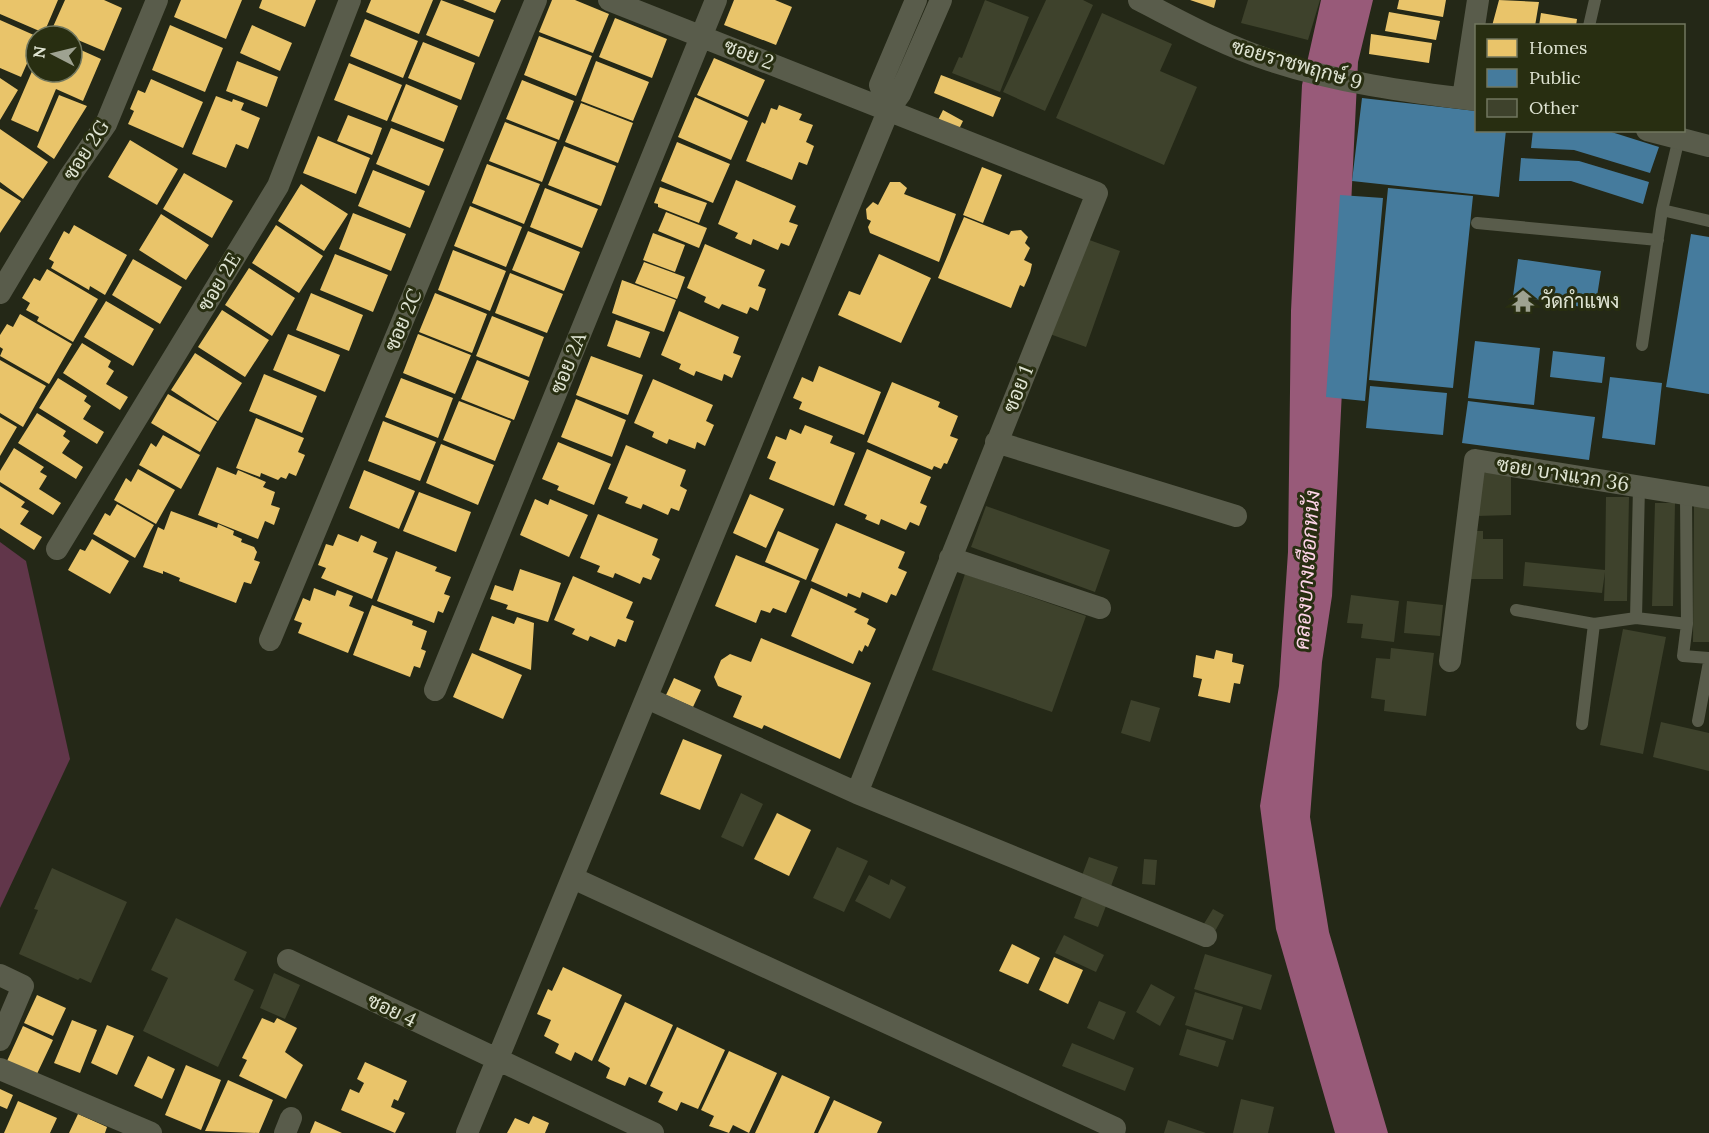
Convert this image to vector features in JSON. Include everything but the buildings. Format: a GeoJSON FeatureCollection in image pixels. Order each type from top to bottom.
{"type":"FeatureCollection","features":[{"type":"Feature","properties":{"kind":"street","name":"ซอย 2G"},"geometry":{"type":"LineString","coordinates":[[0,293],[70,176],[106,124],[157,0]]}},
{"type":"Feature","properties":{"kind":"street","name":"ซอย 2E"},"geometry":{"type":"LineString","coordinates":[[57,549],[278,186],[350,0]]}},
{"type":"Feature","properties":{"kind":"street","name":"ซอย 2C"},"geometry":{"type":"LineString","coordinates":[[270,640],[536,0]]}},
{"type":"Feature","properties":{"kind":"street","name":"ซอย 2"},"geometry":{"type":"LineString","coordinates":[[609,0],[889,109]]}},
{"type":"Feature","properties":{"kind":"street","name":"ซอย 2A"},"geometry":{"type":"LineString","coordinates":[[435,690],[716,0]]}},
{"type":"Feature","properties":{"kind":"street"},"geometry":{"type":"LineString","coordinates":[[889,109],[880,85],[916,0]]}},
{"type":"Feature","properties":{"kind":"street"},"geometry":{"type":"LineString","coordinates":[[467,1133],[889,109],[900,94],[940,0]]}},
{"type":"Feature","properties":{"kind":"street","name":"ซอยราชพฤกษ์ 9"},"geometry":{"type":"LineString","coordinates":[[1139,0],[1214,39],[1269,60],[1377,87],[1470,99]]}},
{"type":"Feature","properties":{"kind":"street"},"geometry":{"type":"LineString","coordinates":[[1477,24],[1479,0]]}},
{"type":"Feature","properties":{"kind":"street"},"geometry":{"type":"LineString","coordinates":[[1470,99],[1475,44]]}},
{"type":"Feature","properties":{"kind":"street","name":"ซอย 1"},"geometry":{"type":"LineString","coordinates":[[857,793],[1096,193],[889,109]]}},
{"type":"Feature","properties":{"kind":"street"},"geometry":{"type":"LineString","coordinates":[[1655,132],[1709,146]]}},
{"type":"Feature","properties":{"kind":"street"},"geometry":{"type":"LineString","coordinates":[[996,442],[1236,516]]}},
{"type":"Feature","properties":{"kind":"street","name":"ซอย บางแวก 36"},"geometry":{"type":"LineString","coordinates":[[1450,661],[1474,459],[1709,498]]}},
{"type":"Feature","properties":{"kind":"street"},"geometry":{"type":"LineString","coordinates":[[950,558],[1100,608]]}},
{"type":"Feature","properties":{"kind":"street"},"geometry":{"type":"LineString","coordinates":[[647,698],[857,793],[1206,936]]}},
{"type":"Feature","properties":{"kind":"street"},"geometry":{"type":"LineString","coordinates":[[573,878],[1115,1128],[1114,1133]]}},
{"type":"Feature","properties":{"kind":"street","name":"ซอย 4"},"geometry":{"type":"LineString","coordinates":[[288,960],[496,1061],[653,1133]]}},
{"type":"Feature","properties":{"kind":"street"},"geometry":{"type":"LineString","coordinates":[[0,975],[23,986],[0,1040]]}},
{"type":"Feature","properties":{"kind":"street"},"geometry":{"type":"LineString","coordinates":[[0,1069],[151,1133]]}},
{"type":"Feature","properties":{"kind":"lane"},"geometry":{"type":"LineString","coordinates":[[1589,24],[1595,0]]}},
{"type":"Feature","properties":{"kind":"lane"},"geometry":{"type":"LineString","coordinates":[[1642,345],[1662,210],[1679,138]]}},
{"type":"Feature","properties":{"kind":"lane"},"geometry":{"type":"LineString","coordinates":[[1662,210],[1709,221]]}},
{"type":"Feature","properties":{"kind":"lane"},"geometry":{"type":"LineString","coordinates":[[1477,223],[1658,240]]}},
{"type":"Feature","properties":{"kind":"lane"},"geometry":{"type":"LineString","coordinates":[[1636,618],[1639,487]]}},
{"type":"Feature","properties":{"kind":"lane"},"geometry":{"type":"LineString","coordinates":[[1686,495],[1687,624],[1683,656],[1709,660],[1698,721]]}},
{"type":"Feature","properties":{"kind":"lane"},"geometry":{"type":"LineString","coordinates":[[1516,610],[1594,624],[1636,618],[1687,624]]}},
{"type":"Feature","properties":{"kind":"lane"},"geometry":{"type":"LineString","coordinates":[[1582,724],[1594,624]]}},
{"type":"Feature","properties":{"kind":"shaded area"},"geometry":{"type":"Polygon","coordinates":[[[0,542],[26,561],[70,759],[0,908],[0,542]]]}},
{"type":"Feature","properties":{"kind":"water","name":"คลองบางเชือกหนัง"},"geometry":{"type":"Polygon","coordinates":[[[1321,0],[1373,0],[1358,62],[1332,596],[1322,662],[1310,817],[1329,932],[1388,1133],[1335,1133],[1276,929],[1260,806],[1279,686],[1288,552],[1291,311],[1302,85],[1321,0]]]}},
{"type":"Feature","properties":{"kind":"place","name":"วัดกำแพง"},"geometry":{"type":"Point","coordinates":[1523,301]}}]}
